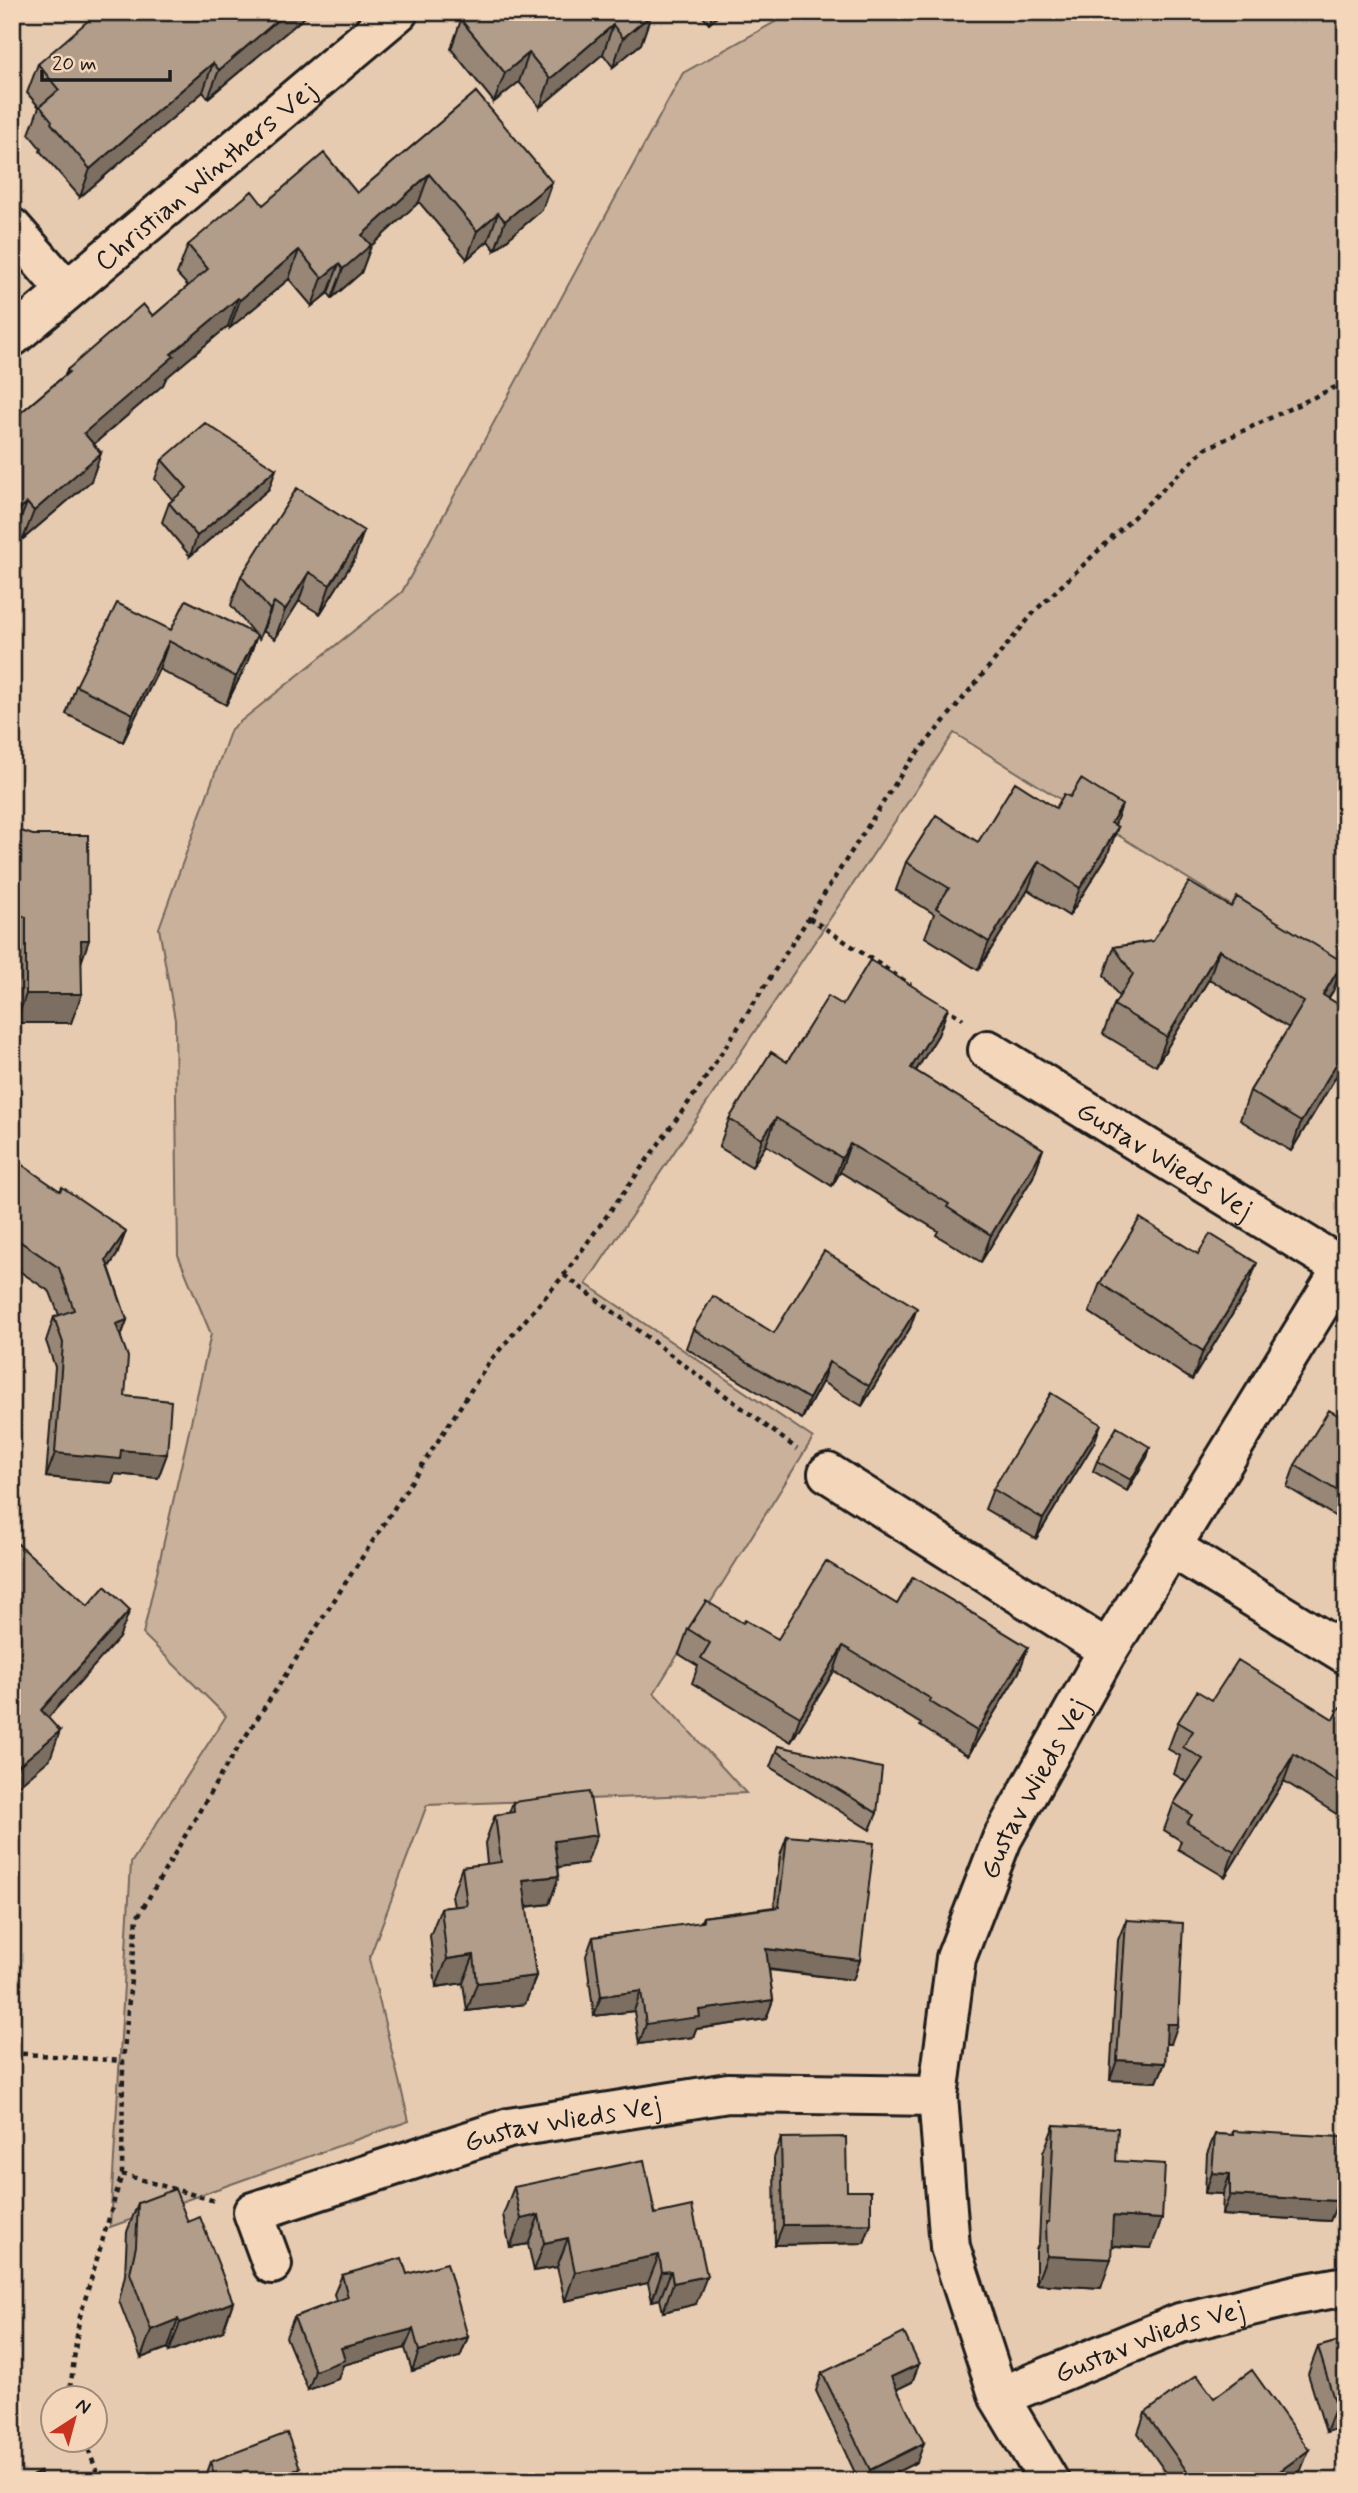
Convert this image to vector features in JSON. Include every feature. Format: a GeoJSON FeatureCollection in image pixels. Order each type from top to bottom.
{"type":"FeatureCollection","features":[{"type":"Feature","properties":{"kind":"street","name":"Christian Winthers Vej"},"geometry":{"type":"LineString","coordinates":[[12,337],[398,12]]}},
{"type":"Feature","properties":{"kind":"street"},"geometry":{"type":"LineString","coordinates":[[12,228],[66,290]]}},
{"type":"Feature","properties":{"kind":"street","name":"Gustav Wieds Vej"},"geometry":{"type":"LineString","coordinates":[[988,1050],[1344,1265],[1108,1650],[1002,1839],[956,1958],[938,2096],[950,2247],[999,2397],[1036,2476]]}},
{"type":"Feature","properties":{"kind":"street"},"geometry":{"type":"LineString","coordinates":[[828,1473],[1108,1650]]}},
{"type":"Feature","properties":{"kind":"street"},"geometry":{"type":"LineString","coordinates":[[1171,1547],[1346,1654]]}},
{"type":"Feature","properties":{"kind":"street","name":"Gustav Wieds Vej"},"geometry":{"type":"LineString","coordinates":[[253,2212],[509,2128],[728,2093],[938,2096]]}},
{"type":"Feature","properties":{"kind":"street"},"geometry":{"type":"LineString","coordinates":[[253,2212],[272,2264]]}},
{"type":"Feature","properties":{"kind":"street","name":"Gustav Wieds Vej"},"geometry":{"type":"LineString","coordinates":[[999,2397],[1180,2323],[1346,2286]]}},
{"type":"Feature","properties":{"kind":"path"},"geometry":{"type":"LineString","coordinates":[[71,2384],[79,2320],[122,2174],[123,2061],[137,1918],[223,1771],[490,1361],[564,1275],[699,1088],[906,767],[1036,610],[1205,449],[1346,382]]}},
{"type":"Feature","properties":{"kind":"path"},"geometry":{"type":"LineString","coordinates":[[809,918],[912,986]]}},
{"type":"Feature","properties":{"kind":"path"},"geometry":{"type":"LineString","coordinates":[[935,1001],[970,1023],[988,1050]]}},
{"type":"Feature","properties":{"kind":"path"},"geometry":{"type":"LineString","coordinates":[[564,1275],[828,1473]]}},
{"type":"Feature","properties":{"kind":"path"},"geometry":{"type":"LineString","coordinates":[[12,2053],[123,2061]]}},
{"type":"Feature","properties":{"kind":"path"},"geometry":{"type":"LineString","coordinates":[[122,2174],[253,2212]]}},
{"type":"Feature","properties":{"kind":"path"},"geometry":{"type":"LineString","coordinates":[[90,2454],[100,2481]]}},
{"type":"Feature","properties":{"kind":"shaded area"},"geometry":{"type":"Polygon","coordinates":[[[793,12],[1346,12],[1346,977],[954,733],[586,1284],[813,1438],[654,1693],[746,1793],[427,1805],[369,1959],[409,2121],[110,2227],[131,1863],[226,1716],[143,1634],[211,1334],[178,1255],[175,1020],[159,928],[231,729],[402,592],[683,73],[793,12]]]}},
{"type":"Feature","properties":{"kind":"building"},"geometry":{"type":"Polygon","coordinates":[[[98,12],[154,12],[158,17],[164,12],[287,12],[219,70],[213,63],[90,169],[40,106],[59,90],[38,64],[98,12]]]}},
{"type":"Feature","properties":{"kind":"building"},"geometry":{"type":"Polygon","coordinates":[[[470,12],[649,12],[651,15],[623,38],[613,25],[550,79],[529,53],[505,73],[461,20],[470,12]]]}},
{"type":"Feature","properties":{"kind":"building"},"geometry":{"type":"Polygon","coordinates":[[[476,92],[552,182],[505,221],[498,213],[477,231],[429,174],[362,235],[371,245],[343,269],[339,264],[322,278],[299,250],[171,354],[174,356],[84,433],[101,453],[34,511],[27,503],[12,515],[12,420],[143,304],[153,316],[208,269],[188,245],[252,191],[263,205],[324,153],[357,193],[476,92]]]}},
{"type":"Feature","properties":{"kind":"building"},"geometry":{"type":"Polygon","coordinates":[[[205,423],[276,469],[197,536],[169,503],[187,488],[162,460],[205,423]]]}},
{"type":"Feature","properties":{"kind":"building"},"geometry":{"type":"Polygon","coordinates":[[[297,488],[364,531],[330,585],[309,572],[285,610],[274,602],[270,610],[241,576],[297,488]]]}},
{"type":"Feature","properties":{"kind":"building"},"geometry":{"type":"Polygon","coordinates":[[[186,600],[257,635],[236,677],[169,641],[133,714],[76,686],[117,603],[171,630],[186,600]]]}},
{"type":"Feature","properties":{"kind":"building"},"geometry":{"type":"Polygon","coordinates":[[[1081,779],[1122,805],[1111,823],[1118,827],[1080,888],[1039,861],[989,942],[936,908],[949,888],[906,862],[936,815],[978,842],[1015,782],[1056,808],[1064,794],[1070,797],[1081,779]]]}},
{"type":"Feature","properties":{"kind":"building"},"geometry":{"type":"Polygon","coordinates":[[[12,828],[33,835],[88,835],[89,940],[81,940],[82,994],[26,994],[26,917],[12,912],[12,828]]]}},
{"type":"Feature","properties":{"kind":"building"},"geometry":{"type":"Polygon","coordinates":[[[1189,882],[1231,907],[1237,897],[1343,962],[1323,995],[1346,1009],[1346,1048],[1301,1122],[1250,1091],[1304,1002],[1219,950],[1167,1037],[1114,1005],[1133,974],[1114,947],[1153,941],[1189,882]]]}},
{"type":"Feature","properties":{"kind":"building"},"geometry":{"type":"Polygon","coordinates":[[[870,960],[948,1008],[911,1068],[1043,1149],[991,1235],[947,1207],[949,1204],[850,1144],[842,1158],[776,1118],[762,1139],[729,1119],[771,1052],[787,1062],[828,996],[843,1005],[870,960]]]}},
{"type":"Feature","properties":{"kind":"building"},"geometry":{"type":"Polygon","coordinates":[[[18,1162],[60,1191],[62,1187],[126,1231],[106,1260],[127,1320],[116,1324],[128,1357],[125,1396],[171,1401],[167,1454],[121,1450],[120,1459],[55,1453],[63,1343],[54,1317],[74,1310],[59,1268],[12,1236],[12,1163],[16,1166],[18,1162]]]}},
{"type":"Feature","properties":{"kind":"building"},"geometry":{"type":"Polygon","coordinates":[[[1140,1218],[1198,1254],[1210,1234],[1257,1263],[1203,1351],[1100,1283],[1140,1218]]]}},
{"type":"Feature","properties":{"kind":"building"},"geometry":{"type":"Polygon","coordinates":[[[824,1251],[917,1308],[869,1386],[829,1362],[809,1399],[693,1329],[713,1296],[774,1333],[824,1251]]]}},
{"type":"Feature","properties":{"kind":"building"},"geometry":{"type":"Polygon","coordinates":[[[1051,1393],[1101,1424],[1043,1519],[993,1489],[1051,1393]]]}},
{"type":"Feature","properties":{"kind":"building"},"geometry":{"type":"Polygon","coordinates":[[[1329,1410],[1346,1420],[1346,1496],[1295,1465],[1329,1410]]]}},
{"type":"Feature","properties":{"kind":"building"},"geometry":{"type":"Polygon","coordinates":[[[1117,1427],[1150,1447],[1131,1480],[1097,1461],[1117,1427]]]}},
{"type":"Feature","properties":{"kind":"building"},"geometry":{"type":"Polygon","coordinates":[[[17,1543],[88,1606],[105,1586],[130,1610],[41,1710],[60,1731],[12,1771],[12,1549],[17,1543]]]}},
{"type":"Feature","properties":{"kind":"building"},"geometry":{"type":"Polygon","coordinates":[[[826,1561],[897,1604],[913,1577],[1028,1647],[977,1731],[929,1701],[931,1699],[843,1646],[800,1717],[701,1658],[710,1643],[688,1629],[706,1601],[743,1623],[745,1620],[778,1639],[826,1561]]]}},
{"type":"Feature","properties":{"kind":"building"},"geometry":{"type":"Polygon","coordinates":[[[1238,1660],[1333,1719],[1340,1707],[1346,1710],[1346,1787],[1294,1754],[1234,1851],[1187,1823],[1192,1815],[1174,1803],[1203,1759],[1183,1747],[1193,1731],[1178,1722],[1197,1691],[1212,1700],[1238,1660]]]}},
{"type":"Feature","properties":{"kind":"building"},"geometry":{"type":"Polygon","coordinates":[[[778,1746],[882,1768],[877,1813],[776,1751],[778,1746]]]}},
{"type":"Feature","properties":{"kind":"building"},"geometry":{"type":"Polygon","coordinates":[[[589,1792],[597,1835],[554,1841],[559,1876],[523,1880],[536,1976],[477,1983],[474,1955],[447,1959],[441,1908],[467,1905],[462,1867],[501,1862],[495,1815],[514,1812],[513,1802],[589,1792]]]}},
{"type":"Feature","properties":{"kind":"building"},"geometry":{"type":"Polygon","coordinates":[[[787,1836],[874,1843],[860,1960],[766,1949],[773,2000],[699,2010],[700,2017],[646,2024],[641,1991],[601,1996],[593,1937],[703,1922],[703,1917],[779,1907],[787,1836]]]}},
{"type":"Feature","properties":{"kind":"building"},"geometry":{"type":"Polygon","coordinates":[[[1126,1920],[1183,1923],[1178,2024],[1167,2024],[1165,2063],[1117,2060],[1126,1920]]]}},
{"type":"Feature","properties":{"kind":"building"},"geometry":{"type":"Polygon","coordinates":[[[1054,2125],[1118,2128],[1116,2161],[1165,2164],[1162,2219],[1113,2216],[1111,2259],[1047,2256],[1046,2222],[1049,2222],[1054,2125]]]}},
{"type":"Feature","properties":{"kind":"building"},"geometry":{"type":"Polygon","coordinates":[[[1233,2131],[1341,2137],[1338,2201],[1230,2195],[1230,2174],[1212,2173],[1215,2134],[1233,2135],[1233,2131]]]}},
{"type":"Feature","properties":{"kind":"building"},"geometry":{"type":"Polygon","coordinates":[[[846,2137],[847,2191],[871,2191],[871,2224],[783,2225],[781,2138],[846,2137]]]}},
{"type":"Feature","properties":{"kind":"building"},"geometry":{"type":"Polygon","coordinates":[[[644,2160],[655,2214],[692,2206],[707,2276],[673,2283],[671,2271],[662,2272],[659,2255],[575,2272],[568,2238],[544,2243],[539,2215],[521,2219],[514,2187],[644,2160]]]}},
{"type":"Feature","properties":{"kind":"building"},"geometry":{"type":"Polygon","coordinates":[[[175,2189],[188,2222],[200,2217],[233,2302],[180,2323],[178,2319],[151,2330],[130,2273],[136,2246],[138,2203],[175,2189]]]}},
{"type":"Feature","properties":{"kind":"building"},"geometry":{"type":"Polygon","coordinates":[[[402,2258],[407,2274],[447,2263],[468,2337],[419,2351],[413,2329],[341,2348],[345,2360],[315,2371],[294,2317],[348,2297],[342,2275],[402,2258]]]}},
{"type":"Feature","properties":{"kind":"building"},"geometry":{"type":"Polygon","coordinates":[[[904,2333],[919,2364],[891,2377],[924,2443],[870,2470],[822,2373],[904,2333]]]}},
{"type":"Feature","properties":{"kind":"building"},"geometry":{"type":"Polygon","coordinates":[[[1346,2339],[1346,2402],[1336,2406],[1318,2347],[1346,2339]]]}},
{"type":"Feature","properties":{"kind":"building"},"geometry":{"type":"Polygon","coordinates":[[[1252,2370],[1309,2450],[1266,2481],[1194,2481],[1145,2413],[1197,2375],[1214,2398],[1252,2370]]]}},
{"type":"Feature","properties":{"kind":"building"},"geometry":{"type":"Polygon","coordinates":[[[287,2433],[300,2468],[293,2471],[296,2481],[217,2481],[210,2462],[287,2433]]]}},
{"type":"Feature","properties":{"kind":"building"},"geometry":{"type":"Polygon","coordinates":[[[519,2471],[523,2481],[498,2481],[519,2471]]]}},
{"type":"Feature","properties":{"kind":"building"},"geometry":{"type":"Polygon","coordinates":[[[40,2472],[44,2481],[20,2481],[40,2472]]]}}]}
